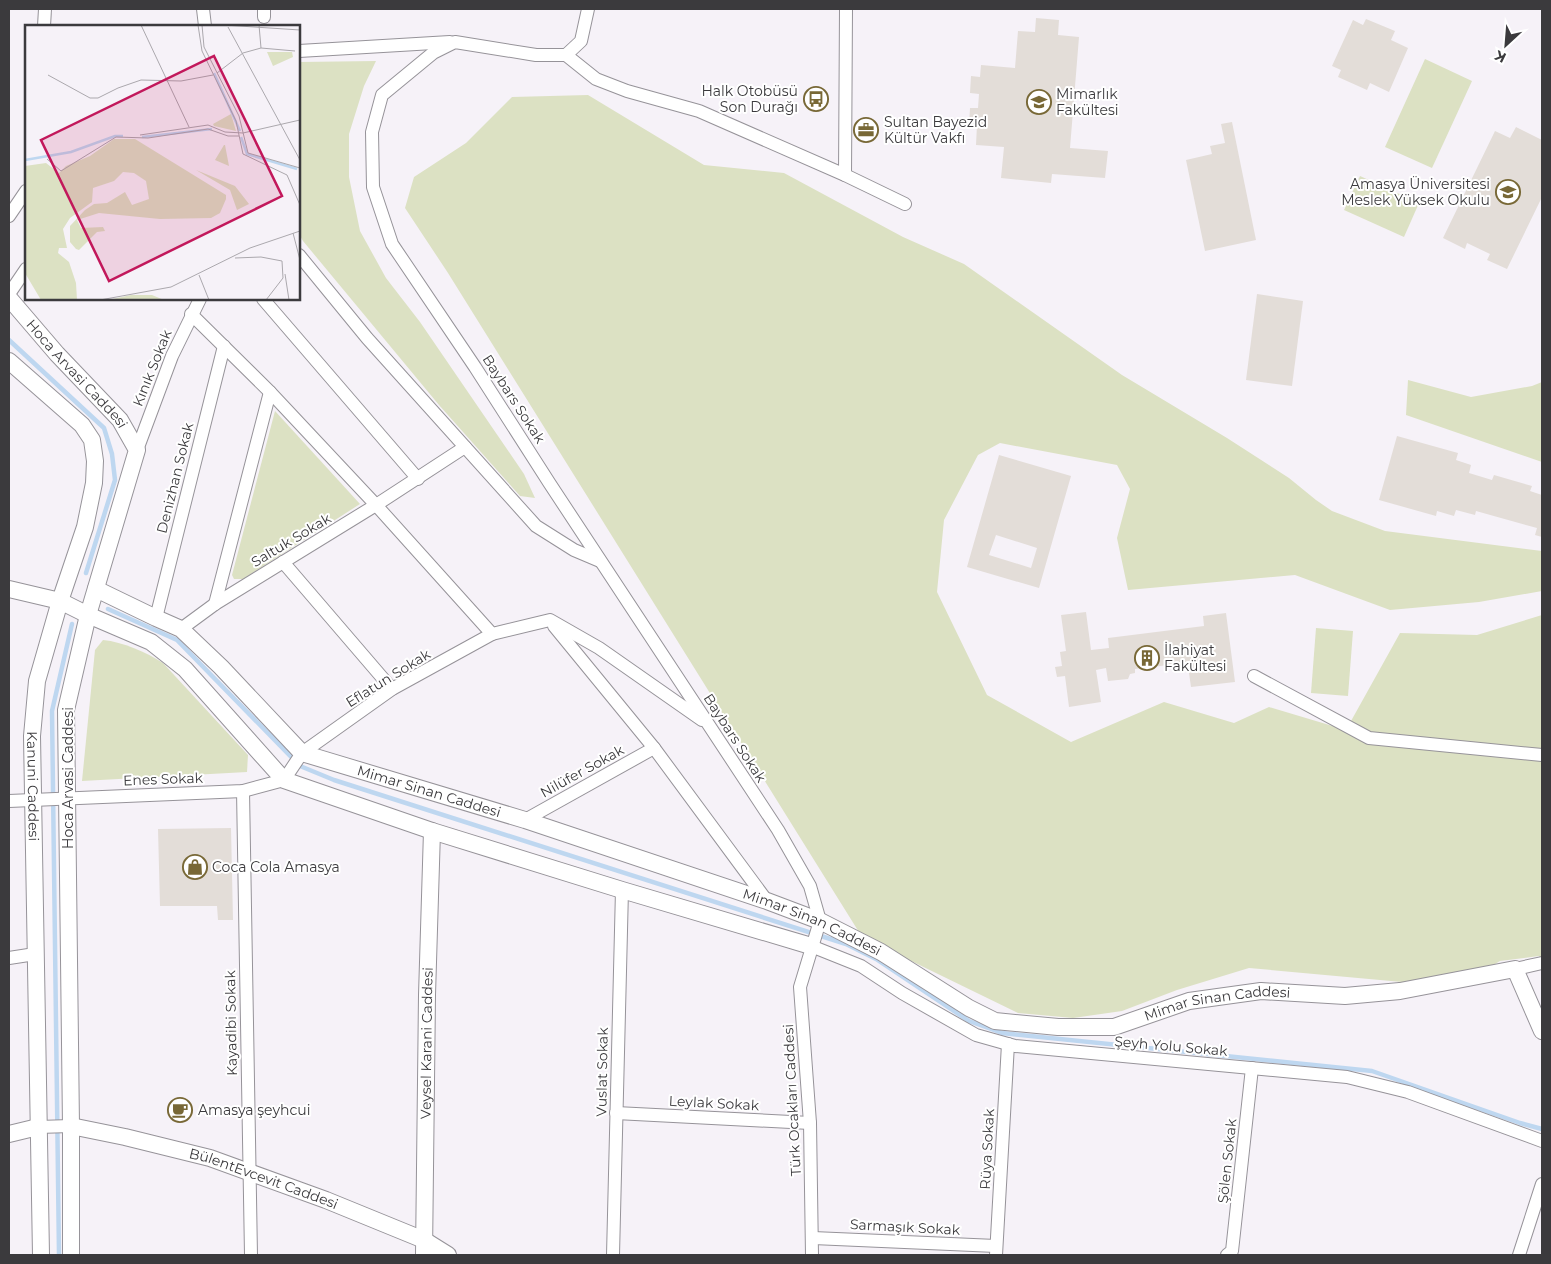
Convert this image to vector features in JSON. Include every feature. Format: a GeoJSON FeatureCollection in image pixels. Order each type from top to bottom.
{"type":"FeatureCollection","features":[{"type":"Feature","properties":{"kind":"street"},"geometry":{"type":"LineString","coordinates":[[44,25],[45,9]]}},
{"type":"Feature","properties":{"kind":"street"},"geometry":{"type":"LineString","coordinates":[[203,9],[205,25]]}},
{"type":"Feature","properties":{"kind":"street"},"geometry":{"type":"LineString","coordinates":[[566,55],[581,41],[588,9]]}},
{"type":"Feature","properties":{"kind":"street"},"geometry":{"type":"LineString","coordinates":[[845,175],[846,9]]}},
{"type":"Feature","properties":{"kind":"street"},"geometry":{"type":"LineString","coordinates":[[300,51],[455,42],[536,56],[566,55],[596,78],[627,91],[699,111],[845,175],[905,204]]}},
{"type":"Feature","properties":{"kind":"street","name":"Baybars Sokak"},"geometry":{"type":"LineString","coordinates":[[455,42],[433,53],[382,95],[372,132],[373,187],[392,244],[476,367],[600,560],[778,830],[810,886],[820,921]]}},
{"type":"Feature","properties":{"kind":"street"},"geometry":{"type":"LineString","coordinates":[[9,216],[25,192]]}},
{"type":"Feature","properties":{"kind":"street"},"geometry":{"type":"LineString","coordinates":[[300,256],[367,338],[536,526],[574,550],[600,560]]}},
{"type":"Feature","properties":{"kind":"street"},"geometry":{"type":"LineString","coordinates":[[9,296],[25,271]]}},
{"type":"Feature","properties":{"kind":"street","name":"Hoca Arvasi Caddesi"},"geometry":{"type":"LineString","coordinates":[[9,296],[57,354],[120,420],[137,450],[88,616],[66,710],[72,1126],[71,1255]]}},
{"type":"Feature","properties":{"kind":"street","name":"Kınık Sokak"},"geometry":{"type":"LineString","coordinates":[[137,450],[172,356],[199,300]]}},
{"type":"Feature","properties":{"kind":"street"},"geometry":{"type":"LineString","coordinates":[[264,300],[418,478]]}},
{"type":"Feature","properties":{"kind":"street"},"geometry":{"type":"LineString","coordinates":[[192,314],[270,392],[376,505],[492,634]]}},
{"type":"Feature","properties":{"kind":"street","name":"Denizhan Sokak"},"geometry":{"type":"LineString","coordinates":[[156,618],[224,346]]}},
{"type":"Feature","properties":{"kind":"street","name":"Kanuni Caddesi"},"geometry":{"type":"LineString","coordinates":[[9,361],[82,425],[92,440],[95,460],[94,482],[85,527],[60,601],[37,681],[32,736],[41,1255]]}},
{"type":"Feature","properties":{"kind":"street"},"geometry":{"type":"LineString","coordinates":[[215,604],[270,392]]}},
{"type":"Feature","properties":{"kind":"street","name":"Saltuk Sokak"},"geometry":{"type":"LineString","coordinates":[[181,629],[215,604],[376,505],[464,447]]}},
{"type":"Feature","properties":{"kind":"street"},"geometry":{"type":"LineString","coordinates":[[283,562],[392,689]]}},
{"type":"Feature","properties":{"kind":"street","name":"Mimar Sinan Caddesi"},"geometry":{"type":"LineString","coordinates":[[9,589],[60,601],[88,616],[151,642],[186,669],[284,780],[432,831],[811,946]]}},
{"type":"Feature","properties":{"kind":"street","name":"Mimar Sinan Caddesi"},"geometry":{"type":"LineString","coordinates":[[96,589],[181,629],[221,667],[302,752],[525,820],[767,901],[820,921],[881,952],[969,1008],[995,1021],[1058,1026],[1114,1027],[1189,1001],[1262,991],[1345,996],[1400,991],[1516,969]]}},
{"type":"Feature","properties":{"kind":"street"},"geometry":{"type":"LineString","coordinates":[[550,620],[599,648],[708,724]]}},
{"type":"Feature","properties":{"kind":"street"},"geometry":{"type":"LineString","coordinates":[[550,620],[654,748],[767,901]]}},
{"type":"Feature","properties":{"kind":"street","name":"Eflatun Sokak"},"geometry":{"type":"LineString","coordinates":[[302,752],[392,689],[492,634],[550,620]]}},
{"type":"Feature","properties":{"kind":"street"},"geometry":{"type":"LineString","coordinates":[[1254,676],[1369,738],[1542,755]]}},
{"type":"Feature","properties":{"kind":"street","name":"Nilüfer Sokak"},"geometry":{"type":"LineString","coordinates":[[525,820],[654,748]]}},
{"type":"Feature","properties":{"kind":"street"},"geometry":{"type":"LineString","coordinates":[[284,780],[302,752]]}},
{"type":"Feature","properties":{"kind":"street","name":"Enes Sokak"},"geometry":{"type":"LineString","coordinates":[[9,800],[243,791],[284,780]]}},
{"type":"Feature","properties":{"kind":"street","name":"Kayadibi Sokak"},"geometry":{"type":"LineString","coordinates":[[243,791],[251,1255]]}},
{"type":"Feature","properties":{"kind":"street","name":"Veysel Karani Caddesi"},"geometry":{"type":"LineString","coordinates":[[424,1248],[427,995],[432,831]]}},
{"type":"Feature","properties":{"kind":"street","name":"Vuslat Sokak"},"geometry":{"type":"LineString","coordinates":[[613,1255],[622,890]]}},
{"type":"Feature","properties":{"kind":"street","name":"Türk Ocakları Caddesi"},"geometry":{"type":"LineString","coordinates":[[812,1255],[810,1124],[800,987],[820,921]]}},
{"type":"Feature","properties":{"kind":"street","name":"Şeyh Yolu Sokak"},"geometry":{"type":"LineString","coordinates":[[811,946],[861,966],[902,993],[976,1035],[1008,1044],[1347,1077],[1408,1092],[1542,1142]]}},
{"type":"Feature","properties":{"kind":"street"},"geometry":{"type":"LineString","coordinates":[[9,958],[35,954]]}},
{"type":"Feature","properties":{"kind":"street"},"geometry":{"type":"LineString","coordinates":[[1542,963],[1516,969],[1542,1030]]}},
{"type":"Feature","properties":{"kind":"street","name":"Rüya Sokak"},"geometry":{"type":"LineString","coordinates":[[996,1251],[1008,1044]]}},
{"type":"Feature","properties":{"kind":"street","name":"Şölen Sokak"},"geometry":{"type":"LineString","coordinates":[[1231,1254],[1252,1068]]}},
{"type":"Feature","properties":{"kind":"street","name":"Leylak Sokak"},"geometry":{"type":"LineString","coordinates":[[616,1113],[810,1124]]}},
{"type":"Feature","properties":{"kind":"street"},"geometry":{"type":"LineString","coordinates":[[9,1134],[38,1126],[72,1126]]}},
{"type":"Feature","properties":{"kind":"street","name":"BülentEvcevit Caddesi"},"geometry":{"type":"LineString","coordinates":[[72,1126],[125,1136],[210,1158],[326,1200],[424,1248],[448,1255]]}},
{"type":"Feature","properties":{"kind":"street"},"geometry":{"type":"LineString","coordinates":[[1519,1255],[1542,1184]]}},
{"type":"Feature","properties":{"kind":"street","name":"Sarmaşık Sokak"},"geometry":{"type":"LineString","coordinates":[[812,1238],[996,1251]]}},
{"type":"Feature","properties":{"kind":"green space"},"geometry":{"type":"Polygon","coordinates":[[[1425,59],[1472,81],[1432,168],[1385,147],[1425,59]]]}},
{"type":"Feature","properties":{"kind":"green space"},"geometry":{"type":"Polygon","coordinates":[[[376,61],[364,86],[349,134],[349,177],[360,231],[386,278],[420,322],[524,474],[535,498],[520,496],[439,405],[300,236],[300,62],[376,61]]]}},
{"type":"Feature","properties":{"kind":"green space"},"geometry":{"type":"Polygon","coordinates":[[[588,95],[704,165],[784,173],[903,237],[964,264],[1122,375],[1289,478],[1332,511],[1385,531],[1542,551],[1542,591],[1479,602],[1390,610],[1295,575],[1128,590],[1117,538],[1130,489],[1117,465],[1000,443],[978,455],[944,520],[937,592],[987,695],[1071,742],[1164,702],[1234,723],[1269,707],[1346,730],[1400,633],[1477,635],[1542,615],[1542,962],[1539,956],[1500,961],[1457,987],[1249,968],[1177,990],[1122,1011],[1073,1018],[1018,1013],[862,937],[448,273],[405,208],[414,177],[466,143],[512,97],[588,95]]]}},
{"type":"Feature","properties":{"kind":"green space"},"geometry":{"type":"Polygon","coordinates":[[[1360,176],[1419,203],[1404,237],[1344,210],[1360,176]]]}},
{"type":"Feature","properties":{"kind":"green space"},"geometry":{"type":"Polygon","coordinates":[[[1408,380],[1471,397],[1532,386],[1542,382],[1542,462],[1406,415],[1408,380]]]}},
{"type":"Feature","properties":{"kind":"green space"},"geometry":{"type":"Polygon","coordinates":[[[275,411],[360,504],[243,579],[234,579],[232,575],[275,411]]]}},
{"type":"Feature","properties":{"kind":"green space"},"geometry":{"type":"Polygon","coordinates":[[[1316,628],[1353,631],[1348,696],[1311,693],[1316,628]]]}},
{"type":"Feature","properties":{"kind":"green space"},"geometry":{"type":"Polygon","coordinates":[[[103,640],[134,648],[163,663],[248,755],[247,772],[82,781],[95,650],[103,640]]]}},
{"type":"Feature","properties":{"kind":"building"},"geometry":{"type":"Polygon","coordinates":[[[1036,18],[1059,20],[1058,35],[1079,37],[1070,148],[1108,151],[1105,178],[1052,174],[1051,183],[1001,178],[1004,147],[976,145],[977,125],[969,124],[970,108],[978,108],[979,94],[970,93],[971,76],[980,77],[981,65],[1015,68],[1018,31],[1035,32],[1036,18]]]}},
{"type":"Feature","properties":{"kind":"building"},"geometry":{"type":"Polygon","coordinates":[[[1366,19],[1395,31],[1391,40],[1408,48],[1389,92],[1370,83],[1367,90],[1338,77],[1341,70],[1332,66],[1353,20],[1363,25],[1366,19]]]}},
{"type":"Feature","properties":{"kind":"building"},"geometry":{"type":"Polygon","coordinates":[[[1232,122],[1256,240],[1205,251],[1186,160],[1212,154],[1210,146],[1225,143],[1221,124],[1232,122]]]}},
{"type":"Feature","properties":{"kind":"building"},"geometry":{"type":"Polygon","coordinates":[[[1516,127],[1542,140],[1542,197],[1507,269],[1487,260],[1490,254],[1467,243],[1465,249],[1443,238],[1495,131],[1510,138],[1516,127]]]}},
{"type":"Feature","properties":{"kind":"building"},"geometry":{"type":"Polygon","coordinates":[[[1257,294],[1303,301],[1292,386],[1246,380],[1257,294]]]}},
{"type":"Feature","properties":{"kind":"building"},"geometry":{"type":"Polygon","coordinates":[[[1397,436],[1458,453],[1456,460],[1471,465],[1469,473],[1492,480],[1494,475],[1532,486],[1530,491],[1542,495],[1542,537],[1535,535],[1537,528],[1476,511],[1475,515],[1456,510],[1454,516],[1437,511],[1436,516],[1379,500],[1397,436]]]}},
{"type":"Feature","properties":{"kind":"building"},"geometry":{"type":"Polygon","coordinates":[[[999,455],[1071,476],[1039,588],[967,567],[999,455]],[[996,535],[989,555],[1031,568],[1037,548],[996,535]]]}},
{"type":"Feature","properties":{"kind":"building","name":"İlahiyat Fakültesi"},"geometry":{"type":"Polygon","coordinates":[[[1086,612],[1091,650],[1109,648],[1108,638],[1204,626],[1203,616],[1226,613],[1235,682],[1191,687],[1188,666],[1170,668],[1169,665],[1135,669],[1135,673],[1130,674],[1128,679],[1108,681],[1106,668],[1096,670],[1101,702],[1069,707],[1065,676],[1057,677],[1055,667],[1062,666],[1060,652],[1066,651],[1061,615],[1086,612]]]}},
{"type":"Feature","properties":{"kind":"building","name":"Coca Cola Amasya"},"geometry":{"type":"Polygon","coordinates":[[[231,828],[233,920],[218,920],[217,906],[160,906],[158,829],[231,828]]]}},
{"type":"Feature","properties":{"kind":"waterway"},"geometry":{"type":"LineString","coordinates":[[9,340],[104,428],[112,454],[115,480],[86,573]]}},
{"type":"Feature","properties":{"kind":"waterway"},"geometry":{"type":"LineString","coordinates":[[108,609],[177,640],[300,766],[334,780],[846,944],[876,959],[969,1021],[1002,1033],[1372,1071],[1542,1129]]}},
{"type":"Feature","properties":{"kind":"waterway"},"geometry":{"type":"LineString","coordinates":[[59,1255],[52,711],[72,624]]}},
{"type":"Feature","properties":{"kind":"place","name":"Halk Otobüsü Son Durağı"},"geometry":{"type":"Point","coordinates":[816,99]}},
{"type":"Feature","properties":{"kind":"place","name":"Mimarlık Fakültesi"},"geometry":{"type":"Point","coordinates":[1039,102]}},
{"type":"Feature","properties":{"kind":"place","name":"Sultan Bayezid Kültür Vakfı"},"geometry":{"type":"Point","coordinates":[866,130]}},
{"type":"Feature","properties":{"kind":"place","name":"Amasya Üniversitesi Meslek Yüksek Okulu"},"geometry":{"type":"Point","coordinates":[1508,192]}},
{"type":"Feature","properties":{"kind":"place","name":"İlahiyat Fakültesi"},"geometry":{"type":"Point","coordinates":[1147,658]}},
{"type":"Feature","properties":{"kind":"place","name":"Coca Cola Amasya"},"geometry":{"type":"Point","coordinates":[195,867]}},
{"type":"Feature","properties":{"kind":"place","name":"Amasya şeyhcui"},"geometry":{"type":"Point","coordinates":[180,1110]}}]}
